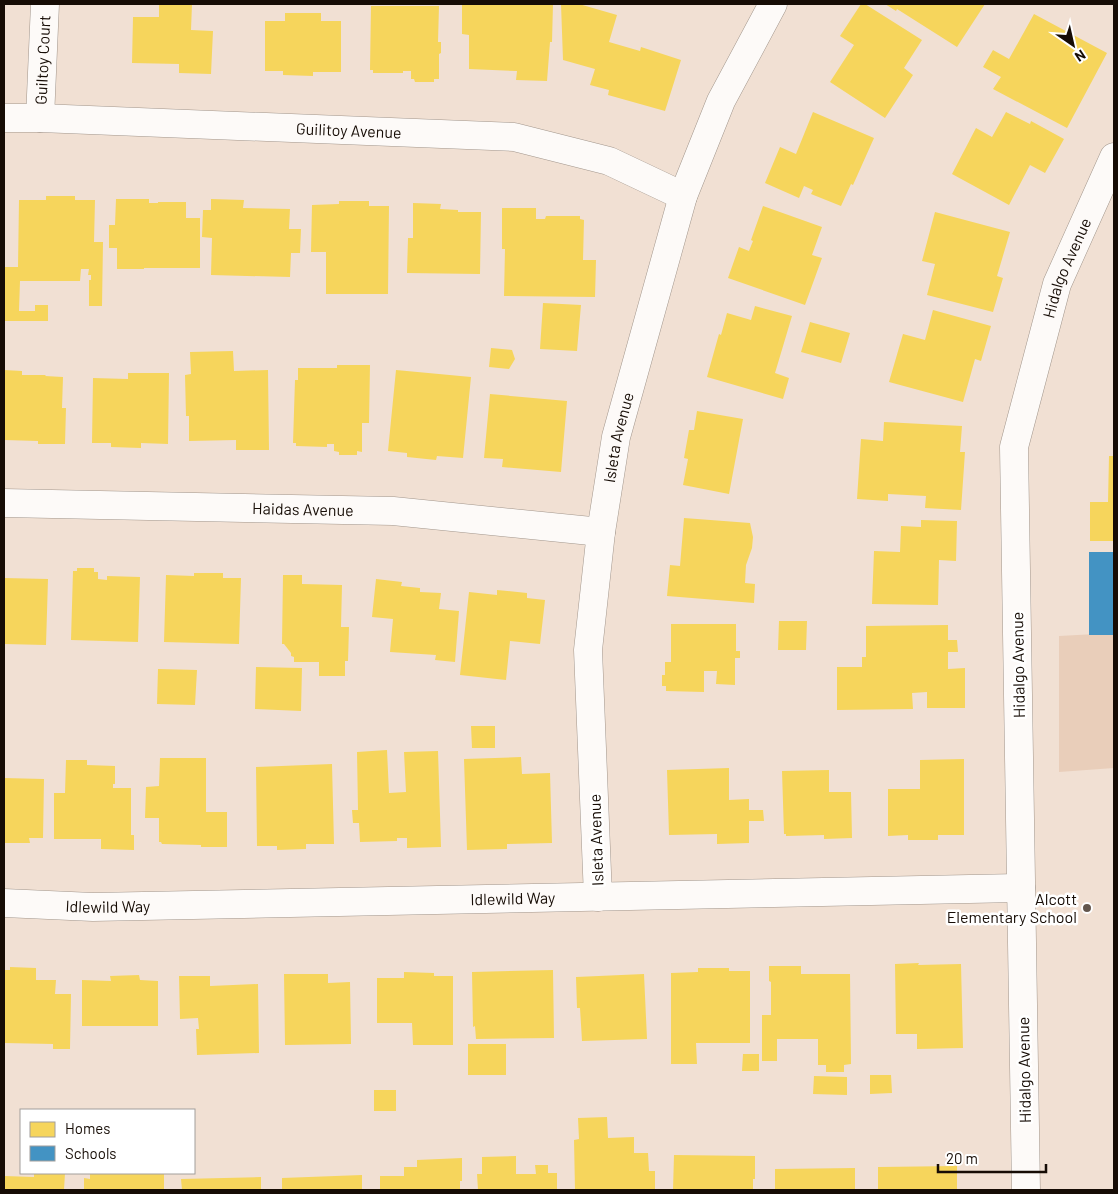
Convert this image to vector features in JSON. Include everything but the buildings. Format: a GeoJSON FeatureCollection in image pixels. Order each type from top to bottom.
{"type":"FeatureCollection","features":[{"type":"Feature","properties":{"kind":"street","name":"Guiltoy Court"},"geometry":{"type":"LineString","coordinates":[[40,118],[45,4]]}},
{"type":"Feature","properties":{"kind":"street","name":"Isleta Avenue"},"geometry":{"type":"LineString","coordinates":[[598,897],[588,650],[601,532],[616,437],[683,196],[721,101],[773,4]]}},
{"type":"Feature","properties":{"kind":"street","name":"Guilitoy Avenue"},"geometry":{"type":"LineString","coordinates":[[4,118],[514,137],[608,160],[683,196]]}},
{"type":"Feature","properties":{"kind":"street","name":"Hidalgo Avenue"},"geometry":{"type":"LineString","coordinates":[[1026,1190],[1014,447],[1057,284],[1114,157]]}},
{"type":"Feature","properties":{"kind":"street","name":"Haidas Avenue"},"geometry":{"type":"LineString","coordinates":[[4,503],[393,511],[601,532]]}},
{"type":"Feature","properties":{"kind":"street","name":"Idlewild Way"},"geometry":{"type":"LineString","coordinates":[[4,903],[93,907],[1021,888]]}},
{"type":"Feature","properties":{"kind":"shaded area"},"geometry":{"type":"Polygon","coordinates":[[[1114,633],[1114,768],[1059,772],[1059,636],[1114,633]]]}},
{"type":"Feature","properties":{"kind":"place","name":"Alcott Elementary School"},"geometry":{"type":"Point","coordinates":[1087,908]}}]}
